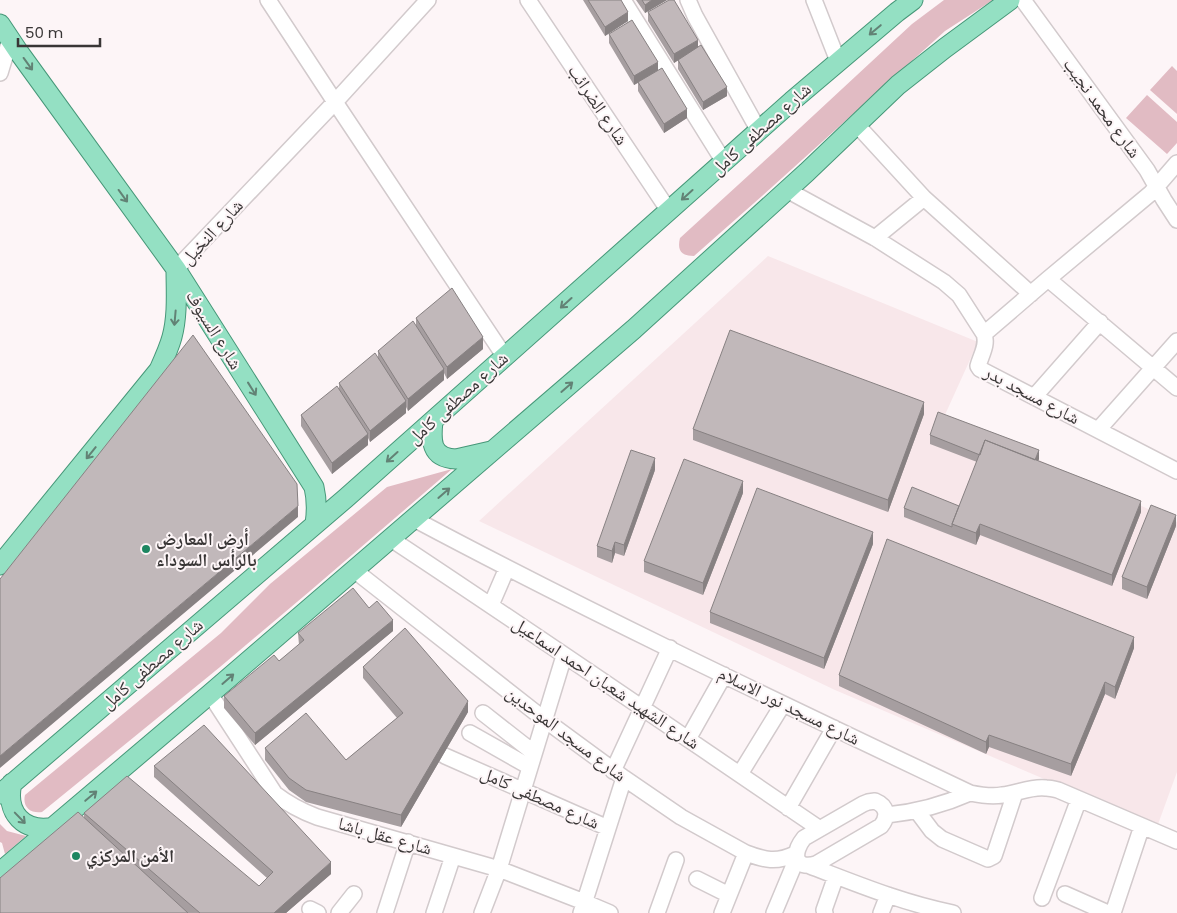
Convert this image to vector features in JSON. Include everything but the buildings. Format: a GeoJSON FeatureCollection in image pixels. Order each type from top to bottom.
{"type":"FeatureCollection","features":[{"type":"Feature","properties":{"kind":"main road","name":"شارع مصطفى كامل"},"geometry":{"type":"LineString","coordinates":[[6,789],[433,421],[838,61],[913,0]]}},
{"type":"Feature","properties":{"kind":"main road"},"geometry":{"type":"LineString","coordinates":[[6,789],[10,793],[13,811],[26,824],[44,829],[75,820],[210,694],[634,329],[787,190],[898,85],[1010,0]]}},
{"type":"Feature","properties":{"kind":"main road","name":"شارع السيوف"},"geometry":{"type":"LineString","coordinates":[[0,24],[176,269],[314,487],[317,500],[315,524]]}},
{"type":"Feature","properties":{"kind":"main road","name":"شارع النخيل"},"geometry":{"type":"LineString","coordinates":[[0,565],[159,370],[173,334],[176,269]]}},
{"type":"Feature","properties":{"kind":"main road"},"geometry":{"type":"LineString","coordinates":[[433,421],[432,443],[442,456],[456,459],[494,450]]}},
{"type":"Feature","properties":{"kind":"main road"},"geometry":{"type":"LineString","coordinates":[[0,872],[54,827]]}},
{"type":"Feature","properties":{"kind":"street"},"geometry":{"type":"LineString","coordinates":[[268,0],[505,357]]}},
{"type":"Feature","properties":{"kind":"street","name":"شارع النخيل"},"geometry":{"type":"LineString","coordinates":[[176,269],[335,102],[428,0]]}},
{"type":"Feature","properties":{"kind":"street","name":"شارع الضرائب"},"geometry":{"type":"LineString","coordinates":[[528,0],[669,211]]}},
{"type":"Feature","properties":{"kind":"street"},"geometry":{"type":"LineString","coordinates":[[623,0],[724,162]]}},
{"type":"Feature","properties":{"kind":"street"},"geometry":{"type":"LineString","coordinates":[[688,0],[759,131]]}},
{"type":"Feature","properties":{"kind":"street"},"geometry":{"type":"LineString","coordinates":[[814,0],[838,61]]}},
{"type":"Feature","properties":{"kind":"street","name":"شارع محمد نجيب"},"geometry":{"type":"LineString","coordinates":[[1022,0],[1148,170],[1177,220]]}},
{"type":"Feature","properties":{"kind":"street"},"geometry":{"type":"LineString","coordinates":[[0,73],[10,40]]}},
{"type":"Feature","properties":{"kind":"street"},"geometry":{"type":"LineString","coordinates":[[857,125],[924,198],[1031,294]]}},
{"type":"Feature","properties":{"kind":"street"},"geometry":{"type":"LineString","coordinates":[[787,190],[875,238],[952,288],[965,302],[984,334],[1143,200],[1158,186],[1177,163]]}},
{"type":"Feature","properties":{"kind":"street"},"geometry":{"type":"LineString","coordinates":[[875,238],[924,198]]}},
{"type":"Feature","properties":{"kind":"street"},"geometry":{"type":"LineString","coordinates":[[1048,279],[1177,388]]}},
{"type":"Feature","properties":{"kind":"street"},"geometry":{"type":"LineString","coordinates":[[1034,397],[1100,322]]}},
{"type":"Feature","properties":{"kind":"street","name":"شارع مسجد بدر"},"geometry":{"type":"LineString","coordinates":[[984,334],[986,339],[978,364],[979,368],[1177,471]]}},
{"type":"Feature","properties":{"kind":"street"},"geometry":{"type":"LineString","coordinates":[[1098,430],[1177,341]]}},
{"type":"Feature","properties":{"kind":"street","name":"شارع مسجد نور الاسلام"},"geometry":{"type":"LineString","coordinates":[[414,519],[507,568],[724,675],[970,793],[1000,796],[1032,788],[1058,790],[1177,841]]}},
{"type":"Feature","properties":{"kind":"street","name":"شارع الشهيد شعبان احمد اسماعيل"},"geometry":{"type":"LineString","coordinates":[[391,539],[820,829]]}},
{"type":"Feature","properties":{"kind":"street"},"geometry":{"type":"LineString","coordinates":[[491,605],[507,568]]}},
{"type":"Feature","properties":{"kind":"street","name":"شارع مسجد الموحدين"},"geometry":{"type":"LineString","coordinates":[[354,570],[545,720],[619,774],[681,817],[746,853],[768,860],[801,859],[821,862],[881,826],[887,814]]}},
{"type":"Feature","properties":{"kind":"street"},"geometry":{"type":"LineString","coordinates":[[583,907],[608,828],[619,774],[642,708],[670,648]]}},
{"type":"Feature","properties":{"kind":"street"},"geometry":{"type":"LineString","coordinates":[[482,913],[499,870],[564,656]]}},
{"type":"Feature","properties":{"kind":"street"},"geometry":{"type":"LineString","coordinates":[[688,739],[724,675]]}},
{"type":"Feature","properties":{"kind":"street","name":"شارع عقل باشا"},"geometry":{"type":"LineString","coordinates":[[210,694],[275,794],[288,804],[317,817],[499,870],[583,907],[610,913]]}},
{"type":"Feature","properties":{"kind":"street"},"geometry":{"type":"LineString","coordinates":[[740,774],[783,704]]}},
{"type":"Feature","properties":{"kind":"street"},"geometry":{"type":"LineString","coordinates":[[483,713],[532,760]]}},
{"type":"Feature","properties":{"kind":"street"},"geometry":{"type":"LineString","coordinates":[[788,808],[834,728]]}},
{"type":"Feature","properties":{"kind":"street"},"geometry":{"type":"LineString","coordinates":[[470,733],[532,760]]}},
{"type":"Feature","properties":{"kind":"street","name":"شارع مصطفى كامل"},"geometry":{"type":"LineString","coordinates":[[445,756],[608,828]]}},
{"type":"Feature","properties":{"kind":"street"},"geometry":{"type":"LineString","coordinates":[[774,913],[801,859],[798,845],[804,838],[868,802],[875,801],[881,804],[887,814],[917,811],[944,804],[970,793]]}},
{"type":"Feature","properties":{"kind":"street"},"geometry":{"type":"LineString","coordinates":[[917,811],[932,831],[942,839],[988,859],[994,856],[1015,793]]}},
{"type":"Feature","properties":{"kind":"street"},"geometry":{"type":"LineString","coordinates":[[1042,898],[1079,799]]}},
{"type":"Feature","properties":{"kind":"street"},"geometry":{"type":"LineString","coordinates":[[1113,913],[1142,826]]}},
{"type":"Feature","properties":{"kind":"street"},"geometry":{"type":"LineString","coordinates":[[385,913],[408,842]]}},
{"type":"Feature","properties":{"kind":"street"},"geometry":{"type":"LineString","coordinates":[[722,913],[746,853]]}},
{"type":"Feature","properties":{"kind":"street"},"geometry":{"type":"LineString","coordinates":[[434,913],[453,856]]}},
{"type":"Feature","properties":{"kind":"street"},"geometry":{"type":"LineString","coordinates":[[801,859],[836,876],[888,895],[934,911],[953,913]]}},
{"type":"Feature","properties":{"kind":"street"},"geometry":{"type":"LineString","coordinates":[[657,913],[676,860]]}},
{"type":"Feature","properties":{"kind":"street"},"geometry":{"type":"LineString","coordinates":[[825,913],[824,910],[836,876]]}},
{"type":"Feature","properties":{"kind":"street"},"geometry":{"type":"LineString","coordinates":[[697,879],[729,894]]}},
{"type":"Feature","properties":{"kind":"street"},"geometry":{"type":"LineString","coordinates":[[339,913],[354,894]]}},
{"type":"Feature","properties":{"kind":"street"},"geometry":{"type":"LineString","coordinates":[[1065,894],[1108,913]]}},
{"type":"Feature","properties":{"kind":"street"},"geometry":{"type":"LineString","coordinates":[[881,913],[888,895]]}},
{"type":"Feature","properties":{"kind":"shaded area"},"geometry":{"type":"Polygon","coordinates":[[[944,0],[993,0],[945,31],[694,256],[681,252],[679,246],[680,238],[912,24],[944,0]]]}},
{"type":"Feature","properties":{"kind":"shaded area"},"geometry":{"type":"Polygon","coordinates":[[[1172,66],[1177,71],[1177,114],[1150,90],[1172,66]]]}},
{"type":"Feature","properties":{"kind":"shaded area"},"geometry":{"type":"Polygon","coordinates":[[[1147,95],[1177,122],[1177,143],[1167,154],[1126,118],[1147,95]]]}},
{"type":"Feature","properties":{"kind":"shaded area"},"geometry":{"type":"Polygon","coordinates":[[[768,256],[978,342],[944,417],[1177,522],[1177,772],[1157,827],[835,690],[479,521],[768,256]]]}},
{"type":"Feature","properties":{"kind":"shaded area"},"geometry":{"type":"Polygon","coordinates":[[[452,469],[220,667],[42,812],[34,812],[28,809],[24,799],[25,795],[221,633],[270,584],[387,487],[452,469]]]}},
{"type":"Feature","properties":{"kind":"shaded area"},"geometry":{"type":"Polygon","coordinates":[[[0,824],[7,831],[26,836],[5,854],[0,842],[0,824]]]}},
{"type":"Feature","properties":{"kind":"place","name":"أرض المعارض بالرأس السوداء"},"geometry":{"type":"Point","coordinates":[146,549]}},
{"type":"Feature","properties":{"kind":"place","name":"الأمن المركزي"},"geometry":{"type":"Point","coordinates":[76,856]}}]}
